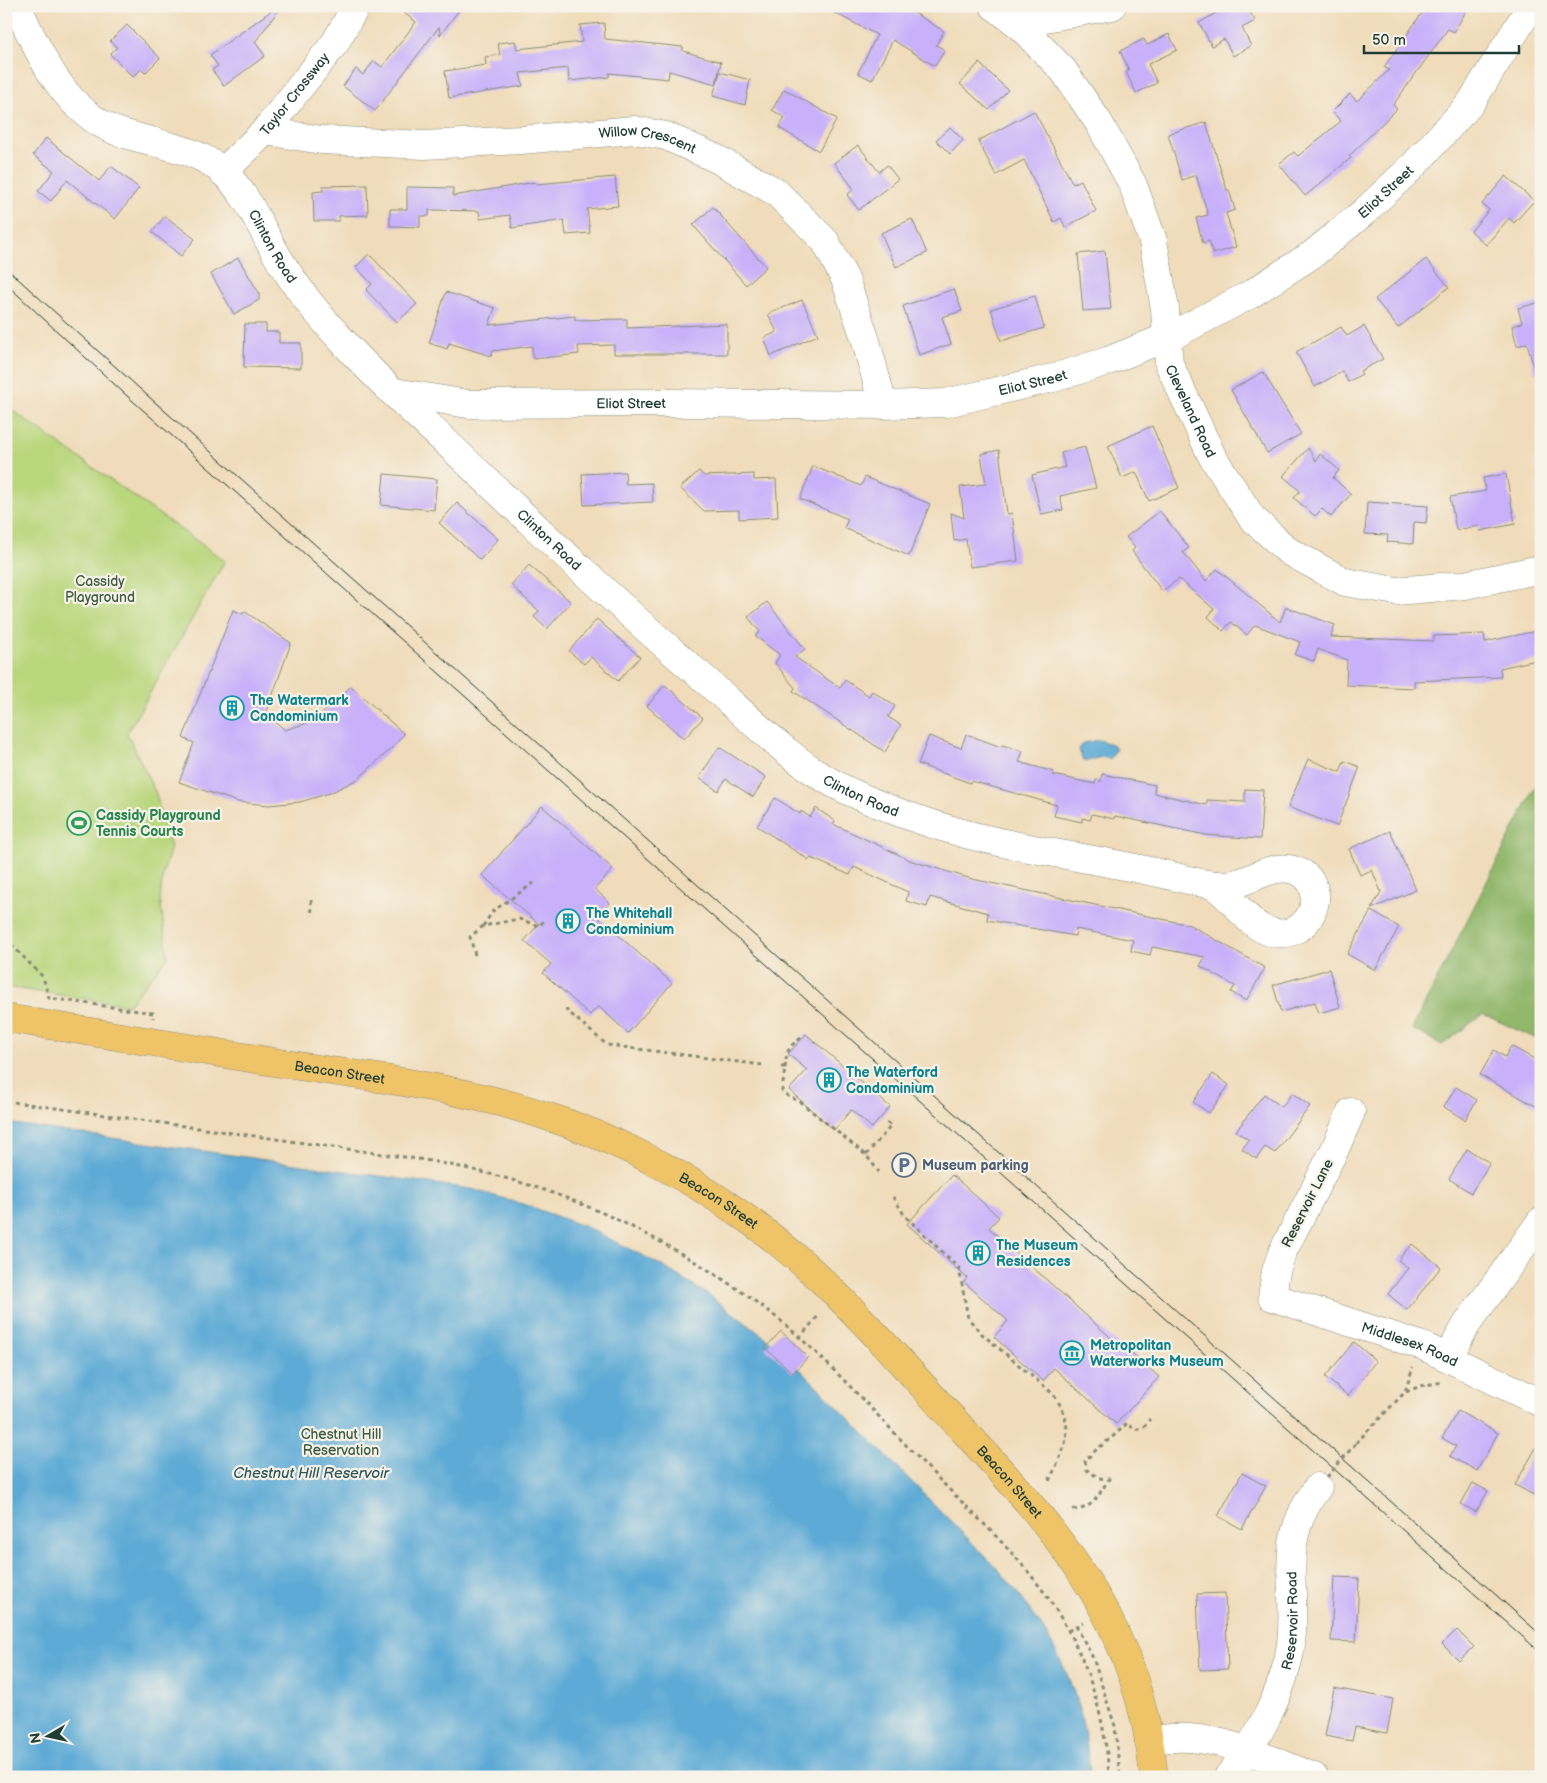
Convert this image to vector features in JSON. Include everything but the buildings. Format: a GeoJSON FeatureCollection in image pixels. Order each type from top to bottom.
{"type":"FeatureCollection","features":[{"type":"Feature","properties":{"kind":"main road","name":"Beacon Street"},"geometry":{"type":"LineString","coordinates":[[6,1018],[412,1084],[493,1100],[594,1134],[694,1183],[753,1223],[784,1247],[839,1296],[1047,1523],[1086,1578],[1113,1625],[1135,1683],[1149,1741],[1154,1777]]}},
{"type":"Feature","properties":{"kind":"street","name":"Clinton Road"},"geometry":{"type":"LineString","coordinates":[[18,6],[56,82],[81,109],[112,130],[203,157],[223,172],[240,190],[283,265],[336,334],[394,392],[660,641],[796,757],[839,786],[910,817],[964,834],[1154,871],[1216,887]]}},
{"type":"Feature","properties":{"kind":"street","name":"Taylor Crossway"},"geometry":{"type":"LineString","coordinates":[[223,172],[265,131],[335,43],[356,6]]}},
{"type":"Feature","properties":{"kind":"street","name":"Cleveland Road"},"geometry":{"type":"LineString","coordinates":[[994,6],[1017,22],[1063,70],[1099,123],[1133,185],[1152,241],[1164,306],[1169,364],[1212,456],[1252,518],[1288,551],[1345,582],[1396,592],[1465,585],[1541,568]]}},
{"type":"Feature","properties":{"kind":"street"},"geometry":{"type":"LineString","coordinates":[[1017,22],[1112,6]]}},
{"type":"Feature","properties":{"kind":"street","name":"Eliot Street"},"geometry":{"type":"LineString","coordinates":[[394,392],[468,404],[883,405],[946,403],[1053,378],[1108,361],[1166,338],[1232,305],[1312,254],[1364,212],[1413,166],[1470,104],[1531,6]]}},
{"type":"Feature","properties":{"kind":"street","name":"Willow Crescent"},"geometry":{"type":"LineString","coordinates":[[265,131],[322,140],[424,145],[521,140],[634,130],[674,140],[715,158],[776,192],[826,241],[845,280],[866,341],[883,405]]}},
{"type":"Feature","properties":{"kind":"street","name":"Reservoir Lane"},"geometry":{"type":"LineString","coordinates":[[1272,1297],[1276,1271],[1282,1253],[1351,1112]]}},
{"type":"Feature","properties":{"kind":"street"},"geometry":{"type":"LineString","coordinates":[[1448,1369],[1467,1324],[1541,1221]]}},
{"type":"Feature","properties":{"kind":"street","name":"Middlesex Road"},"geometry":{"type":"LineString","coordinates":[[1272,1297],[1403,1338],[1448,1369],[1541,1403]]}},
{"type":"Feature","properties":{"kind":"street","name":"Reservoir Road"},"geometry":{"type":"LineString","coordinates":[[1228,1777],[1247,1750],[1276,1698],[1283,1678],[1291,1642],[1290,1579],[1293,1540],[1304,1504],[1323,1482]]}},
{"type":"Feature","properties":{"kind":"street"},"geometry":{"type":"LineString","coordinates":[[1149,1741],[1182,1737],[1220,1742],[1247,1750],[1314,1777]]}},
{"type":"Feature","properties":{"kind":"path"},"geometry":{"type":"LineString","coordinates":[[475,955],[470,937],[483,926],[493,911],[534,883]]}},
{"type":"Feature","properties":{"kind":"path"},"geometry":{"type":"LineString","coordinates":[[312,900],[312,916]]}},
{"type":"Feature","properties":{"kind":"path"},"geometry":{"type":"LineString","coordinates":[[483,926],[519,919],[539,926],[544,921]]}},
{"type":"Feature","properties":{"kind":"path"},"geometry":{"type":"LineString","coordinates":[[6,939],[43,977],[49,998],[153,1013],[154,1015]]}},
{"type":"Feature","properties":{"kind":"path"},"geometry":{"type":"LineString","coordinates":[[565,1009],[607,1045],[762,1065]]}},
{"type":"Feature","properties":{"kind":"path"},"geometry":{"type":"LineString","coordinates":[[801,1038],[792,1045],[787,1053],[787,1067],[781,1086],[782,1091],[789,1097],[799,1100],[866,1155],[879,1172]]}},
{"type":"Feature","properties":{"kind":"path"},"geometry":{"type":"LineString","coordinates":[[781,1068],[787,1067]]}},
{"type":"Feature","properties":{"kind":"path"},"geometry":{"type":"LineString","coordinates":[[6,1101],[425,1160],[478,1170],[534,1185],[592,1207],[671,1247],[724,1280],[780,1321],[799,1338],[1010,1552],[1037,1583],[1068,1631],[1091,1681],[1108,1745],[1109,1777]]}},
{"type":"Feature","properties":{"kind":"path"},"geometry":{"type":"LineString","coordinates":[[866,1155],[891,1126],[884,1120]]}},
{"type":"Feature","properties":{"kind":"path"},"geometry":{"type":"LineString","coordinates":[[893,1197],[905,1216],[959,1268],[968,1318],[982,1334],[1052,1393],[1061,1404],[1068,1424],[1062,1455],[1049,1481]]}},
{"type":"Feature","properties":{"kind":"path"},"geometry":{"type":"LineString","coordinates":[[799,1338],[820,1315]]}},
{"type":"Feature","properties":{"kind":"path"},"geometry":{"type":"LineString","coordinates":[[1405,1392],[1414,1360]]}},
{"type":"Feature","properties":{"kind":"path"},"geometry":{"type":"LineString","coordinates":[[1323,1482],[1356,1443],[1405,1392],[1420,1386],[1448,1369]]}},
{"type":"Feature","properties":{"kind":"path"},"geometry":{"type":"LineString","coordinates":[[1074,1510],[1084,1510],[1092,1506],[1108,1479],[1099,1478],[1087,1470],[1085,1461],[1092,1453],[1113,1439],[1127,1423],[1135,1430],[1144,1427],[1150,1419]]}},
{"type":"Feature","properties":{"kind":"path"},"geometry":{"type":"LineString","coordinates":[[1068,1631],[1085,1621]]}},
{"type":"Feature","properties":{"kind":"path"},"geometry":{"type":"LineString","coordinates":[[1076,1626],[1093,1658],[1115,1726],[1120,1777]]}},
{"type":"Feature","properties":{"kind":"green space","name":"Cassidy Playground"},"geometry":{"type":"Polygon","coordinates":[[[6,406],[225,561],[127,733],[156,794],[171,847],[163,873],[160,899],[168,957],[128,1005],[6,987],[6,406]]]}},
{"type":"Feature","properties":{"kind":"green space"},"geometry":{"type":"Polygon","coordinates":[[[1541,775],[1541,1041],[1483,1014],[1442,1045],[1412,1029],[1541,775]]]}},
{"type":"Feature","properties":{"kind":"water"},"geometry":{"type":"Polygon","coordinates":[[[1099,740],[1114,745],[1116,750],[1110,759],[1101,757],[1088,761],[1082,759],[1079,749],[1084,743],[1099,740]]]}},
{"type":"Feature","properties":{"kind":"water","name":"Chestnut Hill Reservoir"},"geometry":{"type":"Polygon","coordinates":[[[6,1123],[471,1189],[526,1205],[586,1227],[659,1264],[710,1296],[766,1338],[806,1375],[998,1569],[1035,1617],[1063,1665],[1081,1717],[1087,1746],[1090,1777],[6,1777],[6,1123]]]}},
{"type":"Feature","properties":{"kind":"tram line"},"geometry":{"type":"LineString","coordinates":[[6,268],[1541,1635]]}},
{"type":"Feature","properties":{"kind":"tram line"},"geometry":{"type":"LineString","coordinates":[[6,284],[125,394],[1541,1653]]}},
{"type":"Feature","properties":{"kind":"place","name":"The Watermark Condominium"},"geometry":{"type":"Point","coordinates":[232,708]}},
{"type":"Feature","properties":{"kind":"place","name":"Cassidy Playground Tennis Courts"},"geometry":{"type":"Point","coordinates":[79,823]}},
{"type":"Feature","properties":{"kind":"place","name":"The Whitehall Condominium"},"geometry":{"type":"Point","coordinates":[568,921]}},
{"type":"Feature","properties":{"kind":"place","name":"The Waterford Condominium"},"geometry":{"type":"Point","coordinates":[829,1080]}},
{"type":"Feature","properties":{"kind":"place","name":"Museum parking"},"geometry":{"type":"Point","coordinates":[904,1165]}},
{"type":"Feature","properties":{"kind":"place","name":"The Museum Residences"},"geometry":{"type":"Point","coordinates":[978,1253]}},
{"type":"Feature","properties":{"kind":"place","name":"Metropolitan Waterworks Museum"},"geometry":{"type":"Point","coordinates":[1072,1353]}},
{"type":"Feature","properties":{"kind":"park label","name":"Chestnut Hill Reservation"},"geometry":{"type":"Point","coordinates":[341,1442]}}]}
